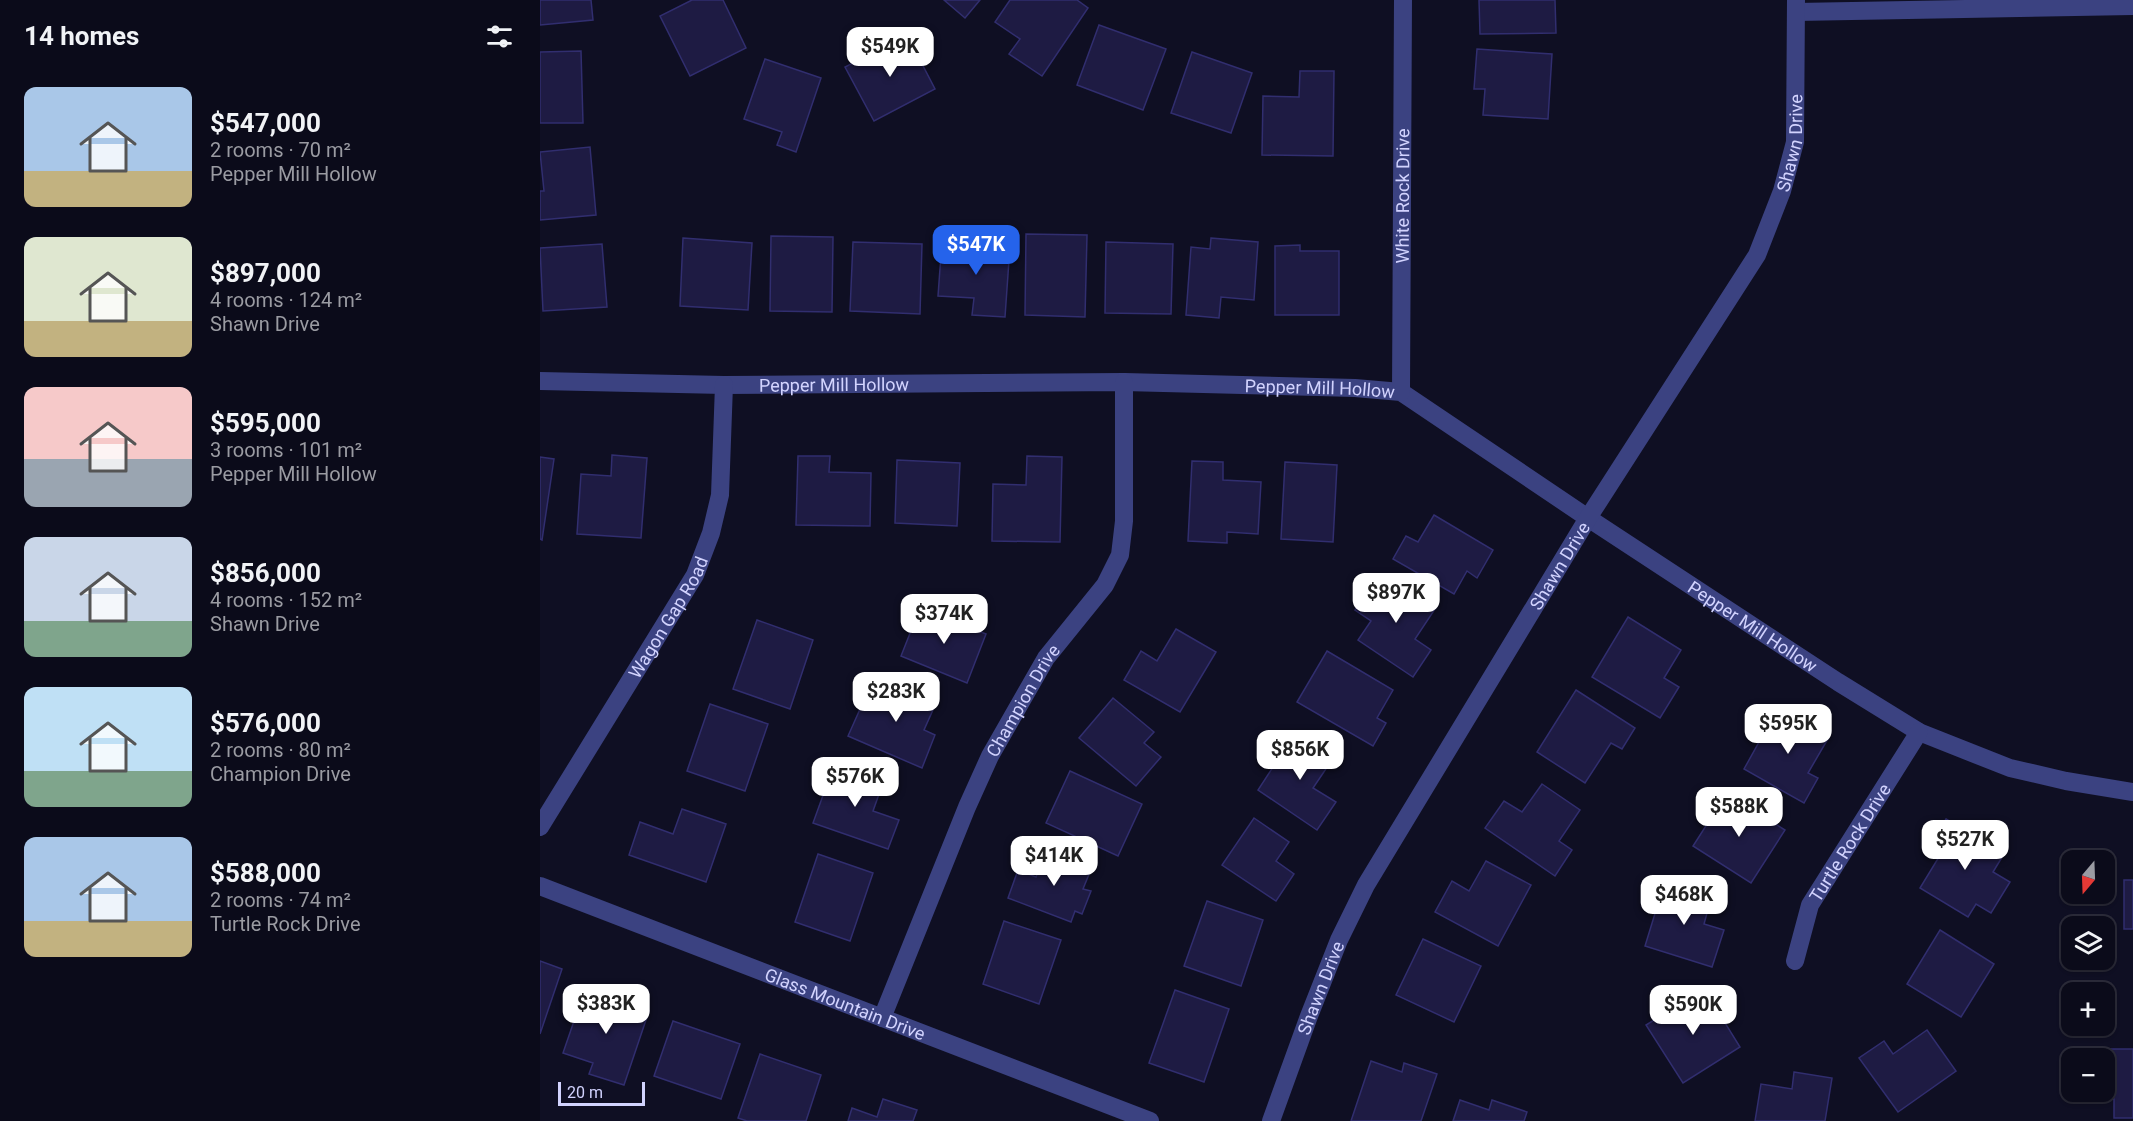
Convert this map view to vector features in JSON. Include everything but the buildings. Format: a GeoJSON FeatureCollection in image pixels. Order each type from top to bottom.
{"type":"FeatureCollection","features":[{"type":"Feature","properties":{"kind":"street","name":"White Rock Drive"},"geometry":{"type":"LineString","coordinates":[[1401,392],[1403,0]]}},
{"type":"Feature","properties":{"kind":"street"},"geometry":{"type":"LineString","coordinates":[[1796,6],[2133,6]]}},
{"type":"Feature","properties":{"kind":"street","name":"Shawn Drive"},"geometry":{"type":"LineString","coordinates":[[1271,1121],[1335,951],[1366,885],[1588,519],[1757,255],[1782,191],[1794,142],[1796,6]]}},
{"type":"Feature","properties":{"kind":"street","name":"Pepper Mill Hollow"},"geometry":{"type":"LineString","coordinates":[[540,381],[724,384],[1124,382],[1355,388],[1401,392],[1588,519],[1919,732],[2010,768],[2067,782],[2133,792]]}},
{"type":"Feature","properties":{"kind":"street","name":"Champion Drive"},"geometry":{"type":"LineString","coordinates":[[882,1018],[967,807],[990,756],[1046,658],[1105,585],[1120,555],[1124,521],[1124,382]]}},
{"type":"Feature","properties":{"kind":"street","name":"Wagon Gap Road"},"geometry":{"type":"LineString","coordinates":[[540,826],[695,575],[711,533],[720,495],[724,384]]}},
{"type":"Feature","properties":{"kind":"street","name":"Turtle Rock Drive"},"geometry":{"type":"LineString","coordinates":[[1795,961],[1810,904],[1919,732]]}},
{"type":"Feature","properties":{"kind":"street","name":"Glass Mountain Drive"},"geometry":{"type":"LineString","coordinates":[[540,886],[1150,1121]]}}]}
